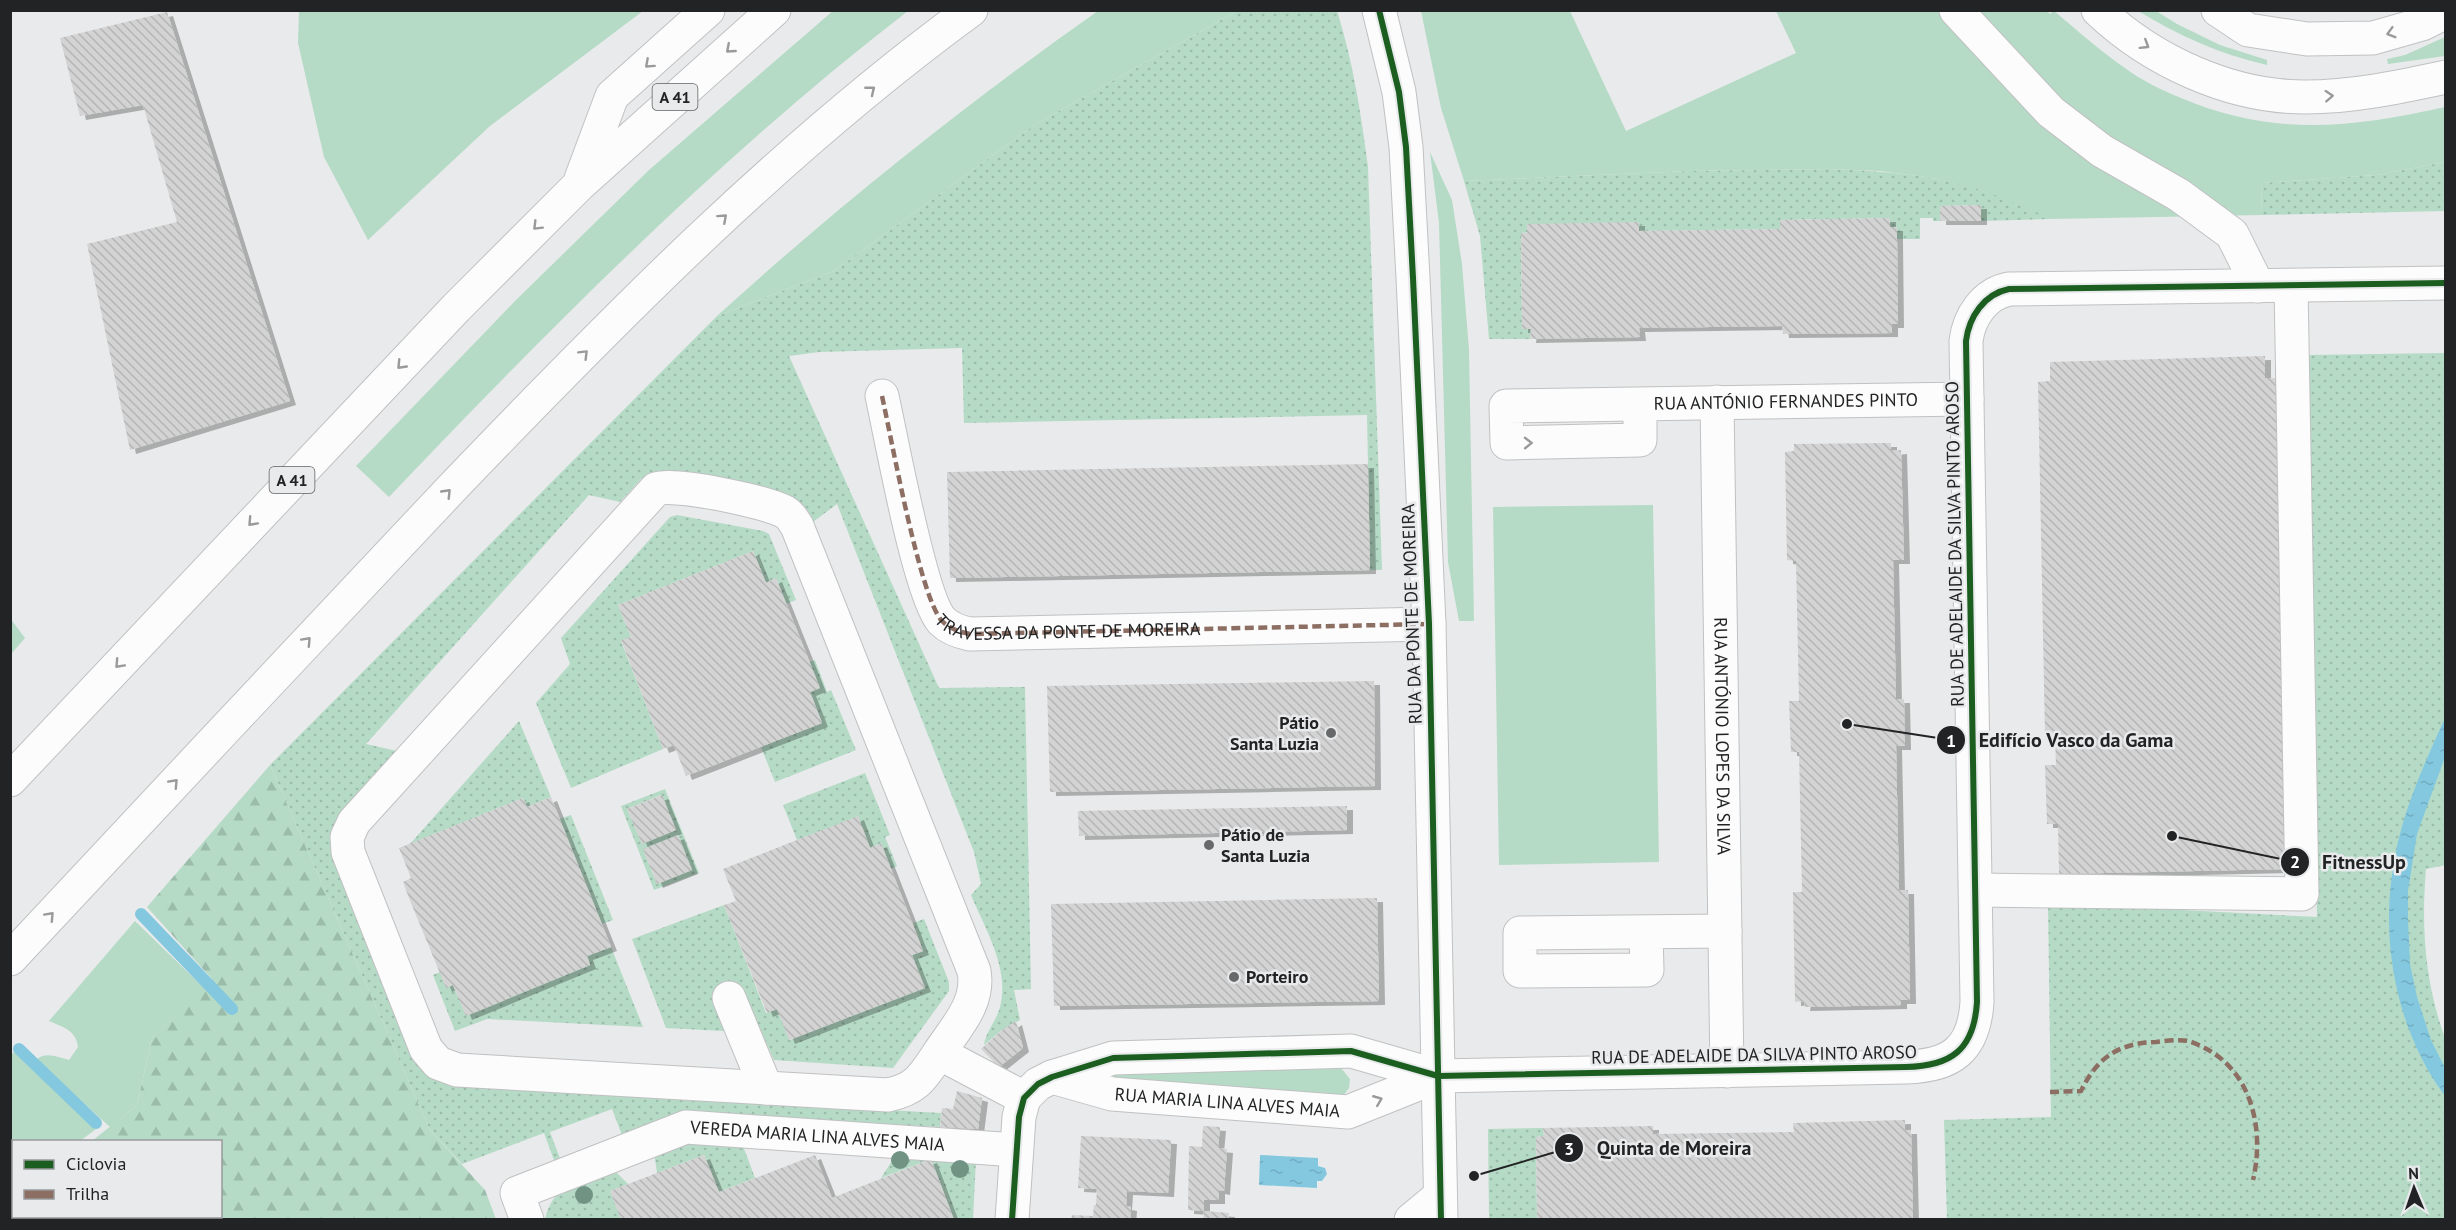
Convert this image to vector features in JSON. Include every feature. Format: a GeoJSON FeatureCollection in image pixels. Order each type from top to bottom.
{"type":"FeatureCollection","features":[{"type":"Feature","properties":{"kind":"main road"},"geometry":{"type":"LineString","coordinates":[[579,185],[612,96],[708,10]]}},
{"type":"Feature","properties":{"kind":"main road","name":"A 41"},"geometry":{"type":"LineString","coordinates":[[10,780],[344,424],[579,185],[774,10]]}},
{"type":"Feature","properties":{"kind":"main road"},"geometry":{"type":"LineString","coordinates":[[10,958],[502,436],[688,250],[845,111],[971,10]]}},
{"type":"Feature","properties":{"kind":"main road","name":"RUA DA PONTE DE MOREIRA"},"geometry":{"type":"LineString","coordinates":[[1379,10],[1399,92],[1406,147],[1429,624],[1441,1214]]}},
{"type":"Feature","properties":{"kind":"main road"},"geometry":{"type":"LineString","coordinates":[[1956,10],[2051,112],[2102,151],[2179,195],[2232,234],[2258,286]]}},
{"type":"Feature","properties":{"kind":"main road"},"geometry":{"type":"LineString","coordinates":[[2098,10],[2115,26],[2171,61],[2232,87],[2304,97],[2379,91],[2445,77]]}},
{"type":"Feature","properties":{"kind":"main road"},"geometry":{"type":"LineString","coordinates":[[2218,10],[2248,30],[2307,39],[2373,38],[2422,24],[2445,12]]}},
{"type":"Feature","properties":{"kind":"main road","name":"RUA DE ADELAIDE DA SILVA PINTO AROSO"},"geometry":{"type":"LineString","coordinates":[[1438,1076],[1927,1067],[1948,1060],[1968,1037],[1976,1014],[1967,330],[1975,312],[2000,291],[2445,283]]}},
{"type":"Feature","properties":{"kind":"main road"},"geometry":{"type":"LineString","coordinates":[[1976,890],[2302,894],[2291,286]]}},
{"type":"Feature","properties":{"kind":"main road","name":"TRAVESSA DA PONTE DE MOREIRA"},"geometry":{"type":"LineString","coordinates":[[882,396],[925,585],[937,614],[954,630],[970,634],[1429,624]]}},
{"type":"Feature","properties":{"kind":"main road","name":"RUA ANTÓNIO FERNANDES PINTO"},"geometry":{"type":"LineString","coordinates":[[1640,404],[1968,399]]}},
{"type":"Feature","properties":{"kind":"main road","name":"RUA ANTÓNIO LOPES DA SILVA"},"geometry":{"type":"LineString","coordinates":[[1717,402],[1727,1071]]}},
{"type":"Feature","properties":{"kind":"main road"},"geometry":{"type":"LineString","coordinates":[[675,486],[773,506],[788,513],[797,526],[974,971],[977,986],[973,1003],[939,1053],[919,1082],[906,1092],[888,1095],[457,1070],[438,1063],[426,1049],[348,852],[347,837],[354,822],[648,495],[662,487],[675,486]]}},
{"type":"Feature","properties":{"kind":"main road"},"geometry":{"type":"LineString","coordinates":[[1646,932],[1725,931]]}},
{"type":"Feature","properties":{"kind":"main road"},"geometry":{"type":"LineString","coordinates":[[729,998],[766,1088]]}},
{"type":"Feature","properties":{"kind":"main road","name":"RUA MARIA LINA ALVES MAIA"},"geometry":{"type":"LineString","coordinates":[[1024,1098],[1038,1084],[1052,1077],[1113,1058],[1351,1051],[1438,1076]]}},
{"type":"Feature","properties":{"kind":"main road"},"geometry":{"type":"LineString","coordinates":[[939,1053],[1024,1098],[1018,1117],[1012,1220]]}},
{"type":"Feature","properties":{"kind":"main road","name":"RUA MARIA LINA ALVES MAIA"},"geometry":{"type":"LineString","coordinates":[[1052,1077],[1112,1095],[1348,1112],[1438,1076]]}},
{"type":"Feature","properties":{"kind":"main road","name":"VEREDA MARIA LINA ALVES MAIA"},"geometry":{"type":"LineString","coordinates":[[527,1220],[517,1193],[686,1127],[1016,1150]]}},
{"type":"Feature","properties":{"kind":"main road"},"geometry":{"type":"LineString","coordinates":[[1411,1220],[1441,1214]]}},
{"type":"Feature","properties":{"kind":"green space"},"geometry":{"type":"Polygon","coordinates":[[[299,10],[643,11],[490,126],[368,240],[324,157],[298,43],[299,10]]]}},
{"type":"Feature","properties":{"kind":"green space"},"geometry":{"type":"Polygon","coordinates":[[[834,10],[908,11],[838,66],[704,183],[576,306],[389,497],[356,466],[515,301],[649,170],[834,10]]]}},
{"type":"Feature","properties":{"kind":"green space"},"geometry":{"type":"Polygon","coordinates":[[[2046,10],[2050,14],[2054,11],[2107,55],[2145,81],[2181,98],[2248,119],[2280,124],[2344,124],[2445,107],[2445,162],[2377,175],[2261,183],[2262,215],[2051,219],[1978,189],[1933,178],[1880,171],[1828,169],[1689,171],[1464,181],[1441,108],[1421,11],[1570,11],[1626,131],[1796,53],[1776,11],[2046,10]]]}},
{"type":"Feature","properties":{"kind":"green space"},"geometry":{"type":"Polygon","coordinates":[[[1098,11],[1237,11],[1036,124],[834,271],[717,316],[855,196],[950,120],[1098,11]]]}},
{"type":"Feature","properties":{"kind":"green space"},"geometry":{"type":"Polygon","coordinates":[[[1237,11],[1337,11],[1348,49],[1368,167],[1382,570],[1370,570],[1367,415],[964,423],[962,348],[819,352],[789,356],[939,688],[1025,687],[1031,989],[1014,990],[1020,1020],[1002,1030],[984,1045],[1000,1007],[1002,978],[989,935],[971,895],[981,884],[974,852],[837,504],[813,522],[807,510],[790,496],[658,472],[641,479],[620,502],[589,495],[366,744],[397,751],[334,825],[330,848],[415,1059],[431,1077],[454,1086],[941,1113],[940,1127],[692,1113],[623,1138],[612,1109],[550,1132],[561,1161],[555,1163],[544,1133],[462,1164],[430,1130],[270,765],[717,316],[834,271],[1036,124],[1237,11]]]}},
{"type":"Feature","properties":{"kind":"green space"},"geometry":{"type":"Polygon","coordinates":[[[2138,11],[2156,11],[2220,45],[2267,60],[2267,65],[2200,43],[2138,11]]]}},
{"type":"Feature","properties":{"kind":"green space"},"geometry":{"type":"Polygon","coordinates":[[[2445,37],[2445,56],[2388,64],[2387,59],[2405,55],[2445,37]]]}},
{"type":"Feature","properties":{"kind":"green space"},"geometry":{"type":"Polygon","coordinates":[[[1430,152],[1452,200],[1462,264],[1469,350],[1474,621],[1459,621],[1448,562],[1439,223],[1430,152]]]}},
{"type":"Feature","properties":{"kind":"green space"},"geometry":{"type":"Polygon","coordinates":[[[2445,162],[2445,211],[2262,215],[2261,183],[2377,175],[2445,162]]]}},
{"type":"Feature","properties":{"kind":"green space"},"geometry":{"type":"Polygon","coordinates":[[[1828,169],[1904,174],[1960,184],[1997,196],[2051,219],[1981,221],[1981,205],[1940,206],[1940,221],[1933,221],[1933,218],[1920,218],[1920,239],[1897,239],[1890,227],[1890,218],[1780,220],[1780,229],[1639,231],[1639,222],[1521,233],[1522,329],[1531,329],[1530,339],[1489,339],[1480,236],[1464,181],[1689,171],[1828,169]]]}},
{"type":"Feature","properties":{"kind":"green space"},"geometry":{"type":"Polygon","coordinates":[[[2445,353],[2446,865],[2426,869],[2424,913],[2429,976],[2445,1038],[2445,1219],[1947,1219],[1944,1120],[2051,1117],[2048,903],[2317,917],[2308,355],[2445,353]]]}},
{"type":"Feature","properties":{"kind":"green space"},"geometry":{"type":"Polygon","coordinates":[[[1653,505],[1659,862],[1499,865],[1493,507],[1653,505]]]}},
{"type":"Feature","properties":{"kind":"green space"},"geometry":{"type":"Polygon","coordinates":[[[677,515],[769,534],[796,600],[786,604],[776,578],[766,583],[753,551],[618,605],[631,637],[621,641],[663,749],[571,788],[536,703],[570,664],[561,638],[670,517],[677,515]]]}},
{"type":"Feature","properties":{"kind":"green space"},"geometry":{"type":"Polygon","coordinates":[[[10,618],[25,638],[11,654],[10,654],[10,618]]]}},
{"type":"Feature","properties":{"kind":"green space"},"geometry":{"type":"Polygon","coordinates":[[[815,660],[827,692],[831,690],[856,750],[775,782],[761,747],[822,723],[810,692],[809,662],[815,660]]]}},
{"type":"Feature","properties":{"kind":"green space"},"geometry":{"type":"Polygon","coordinates":[[[519,721],[551,797],[527,807],[523,798],[410,844],[519,721]]]}},
{"type":"Feature","properties":{"kind":"green space"},"geometry":{"type":"Polygon","coordinates":[[[270,765],[430,1130],[485,1190],[496,1219],[11,1220],[12,1207],[12,1218],[222,1218],[222,1140],[93,1140],[137,1105],[152,1038],[212,979],[147,907],[270,765]]]}},
{"type":"Feature","properties":{"kind":"green space"},"geometry":{"type":"Polygon","coordinates":[[[865,773],[890,835],[885,837],[897,866],[891,869],[881,843],[870,848],[858,817],[797,840],[783,805],[865,773]]]}},
{"type":"Feature","properties":{"kind":"green space"},"geometry":{"type":"Polygon","coordinates":[[[665,789],[699,873],[654,890],[621,806],[665,789]],[[661,795],[627,809],[642,843],[676,830],[661,795]],[[643,849],[657,884],[692,870],[643,849]]]}},
{"type":"Feature","properties":{"kind":"green space"},"geometry":{"type":"Polygon","coordinates":[[[571,815],[613,920],[602,924],[559,819],[571,815]]]}},
{"type":"Feature","properties":{"kind":"green space"},"geometry":{"type":"Polygon","coordinates":[[[724,905],[766,1013],[777,1009],[790,1040],[924,988],[912,955],[923,951],[913,923],[924,919],[949,982],[949,991],[893,1068],[774,1060],[746,998],[712,998],[724,1031],[666,1028],[632,939],[724,905]]]}},
{"type":"Feature","properties":{"kind":"green space"},"geometry":{"type":"Polygon","coordinates":[[[135,921],[204,988],[152,1038],[137,1105],[110,1127],[36,1060],[47,1055],[69,1060],[78,1047],[75,1037],[68,1030],[49,1021],[135,921]]]}},
{"type":"Feature","properties":{"kind":"green space"},"geometry":{"type":"Polygon","coordinates":[[[611,947],[643,1027],[487,1019],[455,1031],[433,975],[440,972],[446,988],[453,985],[466,1015],[590,965],[587,956],[611,947]]]}},
{"type":"Feature","properties":{"kind":"green space"},"geometry":{"type":"Polygon","coordinates":[[[14,1052],[96,1129],[81,1140],[12,1140],[11,1195],[10,1056],[14,1052]]]}},
{"type":"Feature","properties":{"kind":"green space"},"geometry":{"type":"Polygon","coordinates":[[[1341,1068],[1350,1079],[1349,1088],[1343,1096],[1111,1079],[1110,1074],[1341,1068]]]}},
{"type":"Feature","properties":{"kind":"green space"},"geometry":{"type":"Polygon","coordinates":[[[1543,1128],[1544,1136],[1536,1137],[1537,1219],[1489,1219],[1488,1129],[1543,1128]]]}},
{"type":"Feature","properties":{"kind":"green space"},"geometry":{"type":"Polygon","coordinates":[[[691,1142],[743,1146],[755,1178],[719,1192],[704,1155],[657,1173],[654,1152],[691,1142]]]}},
{"type":"Feature","properties":{"kind":"green space"},"geometry":{"type":"Polygon","coordinates":[[[897,1153],[976,1159],[973,1219],[954,1219],[931,1159],[881,1178],[897,1153]]]}},
{"type":"Feature","properties":{"kind":"green space"},"geometry":{"type":"Polygon","coordinates":[[[611,1167],[628,1184],[610,1191],[621,1219],[545,1220],[554,1198],[561,1191],[579,1180],[611,1167]]]}},
{"type":"Feature","properties":{"kind":"water"},"geometry":{"type":"Polygon","coordinates":[[[2445,718],[2445,757],[2417,834],[2408,891],[2408,918],[2410,964],[2417,997],[2431,1040],[2445,1068],[2445,1096],[2414,1042],[2403,1012],[2395,981],[2389,918],[2395,856],[2404,820],[2445,718]]]}},
{"type":"Feature","properties":{"kind":"water"},"geometry":{"type":"Polygon","coordinates":[[[1260,1155],[1318,1158],[1318,1166],[1325,1168],[1327,1174],[1322,1181],[1317,1181],[1317,1188],[1259,1185],[1260,1155]]]}},
{"type":"Feature","properties":{"kind":"building"},"geometry":{"type":"Polygon","coordinates":[[[167,12],[290,401],[130,450],[87,244],[177,222],[143,105],[80,116],[60,38],[167,12]]]}},
{"type":"Feature","properties":{"kind":"building"},"geometry":{"type":"Polygon","coordinates":[[[1981,205],[1981,221],[1940,221],[1940,206],[1981,205]]]}},
{"type":"Feature","properties":{"kind":"building"},"geometry":{"type":"Polygon","coordinates":[[[1890,218],[1890,227],[1897,227],[1898,324],[1892,324],[1892,333],[1783,334],[1782,326],[1639,328],[1640,337],[1530,339],[1531,329],[1522,329],[1521,233],[1527,233],[1527,224],[1639,222],[1639,231],[1780,229],[1780,220],[1890,218]]]}},
{"type":"Feature","properties":{"kind":"building"},"geometry":{"type":"Polygon","coordinates":[[[2265,356],[2265,378],[2276,378],[2285,869],[2059,874],[2058,824],[2047,824],[2045,765],[2056,765],[2055,735],[2045,736],[2038,382],[2050,381],[2050,362],[2265,356]]]}},
{"type":"Feature","properties":{"kind":"building"},"geometry":{"type":"Polygon","coordinates":[[[1891,443],[1891,451],[1901,450],[1904,560],[1893,560],[1896,699],[1904,699],[1905,746],[1896,746],[1899,890],[1908,890],[1910,1000],[1901,1000],[1901,1005],[1804,1007],[1805,1001],[1795,1002],[1793,892],[1802,892],[1799,752],[1791,752],[1789,701],[1799,701],[1796,561],[1787,560],[1785,452],[1794,451],[1794,444],[1891,443]]]}},
{"type":"Feature","properties":{"kind":"building"},"geometry":{"type":"Polygon","coordinates":[[[1368,464],[1370,570],[950,578],[947,472],[1368,464]]]}},
{"type":"Feature","properties":{"kind":"building"},"geometry":{"type":"Polygon","coordinates":[[[753,551],[766,583],[776,578],[820,688],[810,692],[822,723],[686,776],[674,745],[663,749],[621,640],[631,637],[618,605],[753,551]]]}},
{"type":"Feature","properties":{"kind":"building"},"geometry":{"type":"Polygon","coordinates":[[[1374,681],[1375,786],[1050,792],[1047,686],[1374,681]]]}},
{"type":"Feature","properties":{"kind":"building"},"geometry":{"type":"Polygon","coordinates":[[[662,795],[676,830],[642,844],[627,809],[662,795]]]}},
{"type":"Feature","properties":{"kind":"building"},"geometry":{"type":"Polygon","coordinates":[[[551,797],[611,947],[587,956],[590,965],[466,1016],[453,985],[446,988],[409,898],[403,882],[411,878],[399,848],[523,798],[527,807],[551,797]]]}},
{"type":"Feature","properties":{"kind":"building"},"geometry":{"type":"Polygon","coordinates":[[[1347,806],[1347,830],[1079,836],[1078,811],[1347,806]]]}},
{"type":"Feature","properties":{"kind":"building"},"geometry":{"type":"Polygon","coordinates":[[[858,816],[870,848],[881,843],[923,951],[912,955],[925,988],[789,1040],[777,1009],[767,1013],[724,905],[736,901],[723,869],[858,816]]]}},
{"type":"Feature","properties":{"kind":"building"},"geometry":{"type":"Polygon","coordinates":[[[678,835],[692,870],[657,884],[643,849],[678,835]]]}},
{"type":"Feature","properties":{"kind":"building"},"geometry":{"type":"Polygon","coordinates":[[[1377,898],[1379,1001],[1054,1006],[1051,904],[1377,898]]]}},
{"type":"Feature","properties":{"kind":"building"},"geometry":{"type":"Polygon","coordinates":[[[1016,1021],[1023,1048],[999,1067],[981,1049],[1016,1021]]]}},
{"type":"Feature","properties":{"kind":"building"},"geometry":{"type":"Polygon","coordinates":[[[957,1091],[982,1098],[978,1129],[940,1127],[942,1108],[953,1109],[957,1091]]]}},
{"type":"Feature","properties":{"kind":"building"},"geometry":{"type":"Polygon","coordinates":[[[1905,1120],[1905,1130],[1911,1130],[1913,1220],[1537,1220],[1536,1137],[1544,1136],[1543,1128],[1653,1126],[1653,1134],[1794,1132],[1793,1123],[1905,1120]]]}},
{"type":"Feature","properties":{"kind":"building"},"geometry":{"type":"Polygon","coordinates":[[[1203,1126],[1220,1127],[1218,1148],[1227,1149],[1224,1191],[1219,1190],[1219,1200],[1204,1200],[1204,1211],[1188,1210],[1189,1146],[1202,1147],[1203,1126]]]}},
{"type":"Feature","properties":{"kind":"building"},"geometry":{"type":"Polygon","coordinates":[[[1081,1136],[1171,1140],[1168,1193],[1127,1191],[1126,1206],[1131,1207],[1130,1220],[1071,1220],[1072,1215],[1093,1216],[1094,1205],[1096,1205],[1097,1189],[1078,1188],[1081,1136]]]}},
{"type":"Feature","properties":{"kind":"building"},"geometry":{"type":"Polygon","coordinates":[[[704,1155],[719,1192],[815,1155],[832,1198],[931,1159],[954,1220],[621,1220],[610,1191],[704,1155]]]}},
{"type":"Feature","properties":{"kind":"building"},"geometry":{"type":"Polygon","coordinates":[[[1204,1211],[1229,1213],[1228,1220],[1203,1220],[1204,1211]]]}},
{"type":"Feature","properties":{"kind":"waterway"},"geometry":{"type":"LineString","coordinates":[[141,914],[232,1009]]}},
{"type":"Feature","properties":{"kind":"waterway"},"geometry":{"type":"LineString","coordinates":[[19,1049],[96,1123]]}},
{"type":"Feature","properties":{"kind":"marked path"},"geometry":{"type":"LineString","coordinates":[[882,396],[907,515],[925,582],[933,606],[942,621],[955,630],[970,634],[1429,624]]}},
{"type":"Feature","properties":{"kind":"marked path"},"geometry":{"type":"LineString","coordinates":[[2050,1092],[2081,1091],[2087,1079],[2102,1061],[2130,1045],[2176,1040],[2188,1041],[2209,1050],[2226,1063],[2239,1079],[2248,1097],[2257,1137],[2253,1180]]}},
{"type":"Feature","properties":{"kind":"cycle path"},"geometry":{"type":"LineString","coordinates":[[1379,10],[1399,92],[1406,147],[1413,278],[1429,624],[1441,1220]]}},
{"type":"Feature","properties":{"kind":"cycle path"},"geometry":{"type":"LineString","coordinates":[[1012,1220],[1019,1117],[1024,1098],[1038,1084],[1052,1077],[1113,1058],[1351,1051],[1438,1076],[1906,1067],[1922,1066],[1947,1059],[1957,1052],[1971,1032],[1977,1002],[1966,341],[1974,315],[1985,301],[2009,289],[2446,283]]}},
{"type":"Feature","properties":{"kind":"place","name":"Edifício Vasco da Gama"},"geometry":{"type":"Point","coordinates":[1847,724]}},
{"type":"Feature","properties":{"kind":"place","name":"Pátio Santa Luzia"},"geometry":{"type":"Point","coordinates":[1331,733]}},
{"type":"Feature","properties":{"kind":"place","name":"FitnessUp"},"geometry":{"type":"Point","coordinates":[2172,836]}},
{"type":"Feature","properties":{"kind":"place","name":"Pátio de Santa Luzia"},"geometry":{"type":"Point","coordinates":[1209,845]}},
{"type":"Feature","properties":{"kind":"place","name":"Porteiro"},"geometry":{"type":"Point","coordinates":[1234,977]}},
{"type":"Feature","properties":{"kind":"place","name":"Quinta de Moreira"},"geometry":{"type":"Point","coordinates":[1474,1176]}}]}
